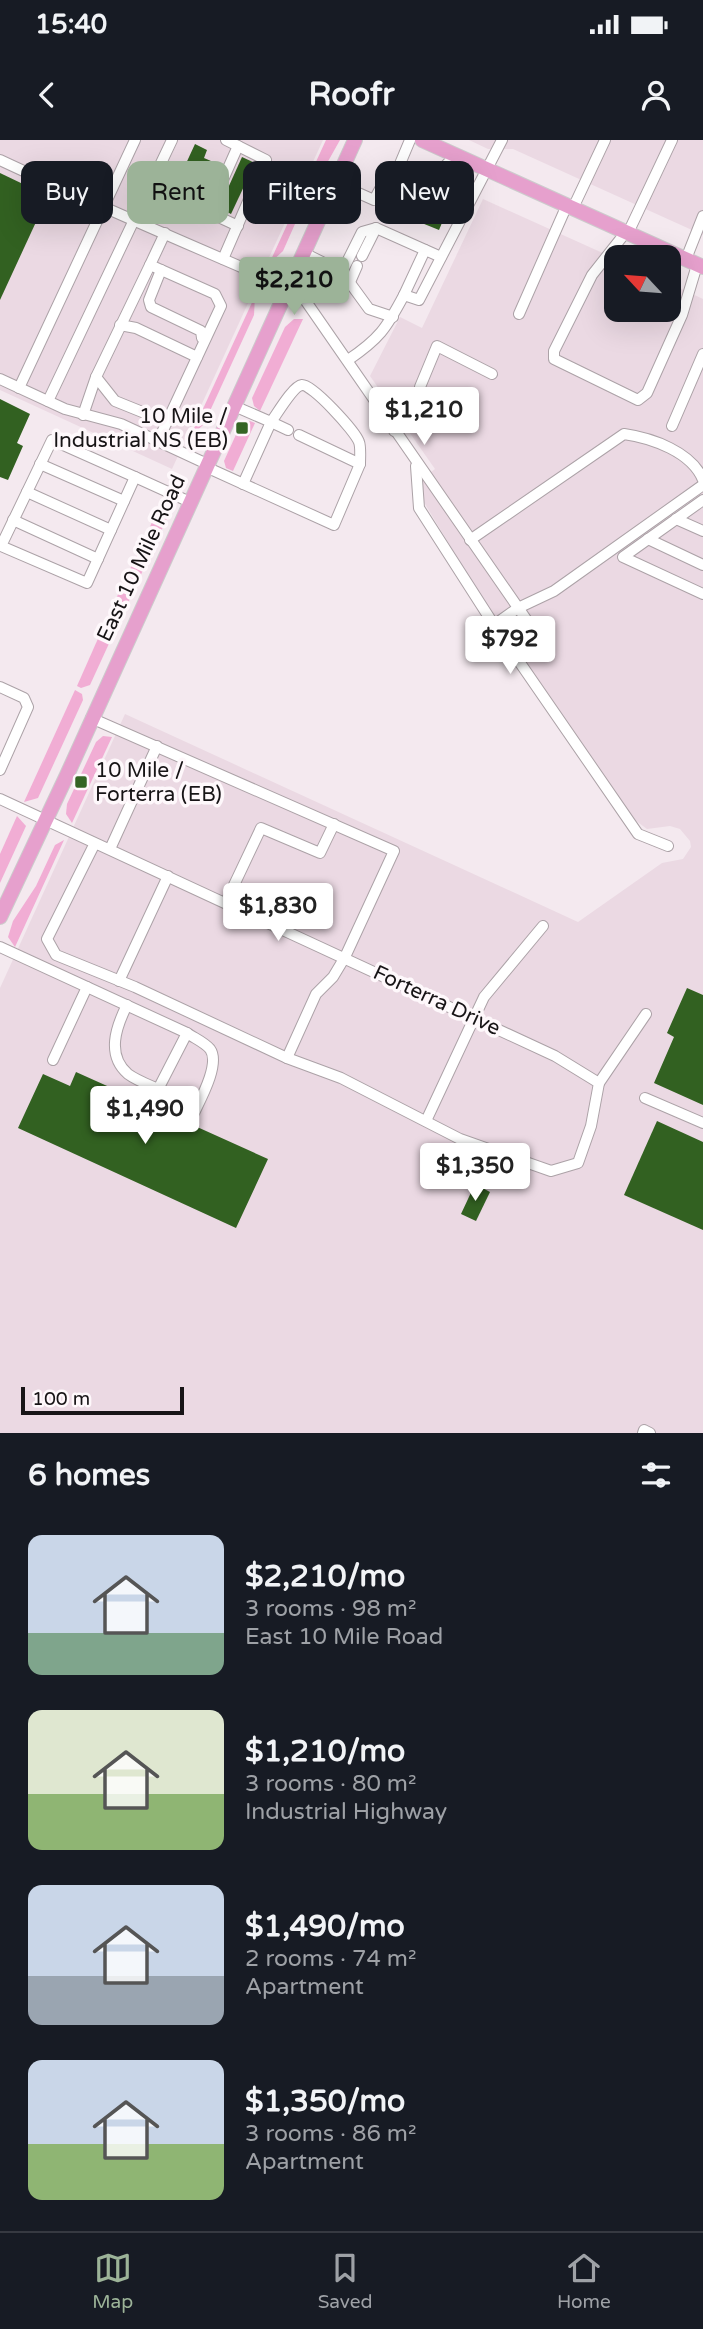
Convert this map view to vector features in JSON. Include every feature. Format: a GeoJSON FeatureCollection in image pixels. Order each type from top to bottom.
{"type":"FeatureCollection","features":[{"type":"Feature","properties":{"kind":"main road","name":"East 10 Mile Road"},"geometry":{"type":"LineString","coordinates":[[346,161],[355,140]]}},
{"type":"Feature","properties":{"kind":"main road"},"geometry":{"type":"LineString","coordinates":[[422,140],[695,264]]}},
{"type":"Feature","properties":{"kind":"main road","name":"East 10 Mile Road"},"geometry":{"type":"LineString","coordinates":[[0,917],[317,224]]}},
{"type":"Feature","properties":{"kind":"street"},"geometry":{"type":"LineString","coordinates":[[113,187],[135,140]]}},
{"type":"Feature","properties":{"kind":"street"},"geometry":{"type":"LineString","coordinates":[[163,161],[173,140]]}},
{"type":"Feature","properties":{"kind":"street"},"geometry":{"type":"LineString","coordinates":[[222,259],[266,160],[226,140]]}},
{"type":"Feature","properties":{"kind":"street"},"geometry":{"type":"LineString","coordinates":[[401,161],[410,140]]}},
{"type":"Feature","properties":{"kind":"street"},"geometry":{"type":"LineString","coordinates":[[404,295],[419,300],[502,140]]}},
{"type":"Feature","properties":{"kind":"street"},"geometry":{"type":"LineString","coordinates":[[519,314],[605,140]]}},
{"type":"Feature","properties":{"kind":"street"},"geometry":{"type":"LineString","coordinates":[[672,140],[627,233],[592,275],[554,351],[554,359],[638,400],[647,393],[682,315],[695,264],[703,216]]}},
{"type":"Feature","properties":{"kind":"street"},"geometry":{"type":"LineString","coordinates":[[238,146],[209,209],[210,213],[238,226]]}},
{"type":"Feature","properties":{"kind":"street"},"geometry":{"type":"LineString","coordinates":[[450,161],[456,155]]}},
{"type":"Feature","properties":{"kind":"street"},"geometry":{"type":"LineString","coordinates":[[0,160],[21,170]]}},
{"type":"Feature","properties":{"kind":"street"},"geometry":{"type":"LineString","coordinates":[[19,388],[96,224]]}},
{"type":"Feature","properties":{"kind":"street"},"geometry":{"type":"LineString","coordinates":[[48,401],[135,224]]}},
{"type":"Feature","properties":{"kind":"street"},"geometry":{"type":"LineString","coordinates":[[138,224],[165,233],[303,297],[537,635]]}},
{"type":"Feature","properties":{"kind":"street"},"geometry":{"type":"LineString","coordinates":[[342,272],[362,232],[376,228],[440,257]]}},
{"type":"Feature","properties":{"kind":"street"},"geometry":{"type":"LineString","coordinates":[[350,282],[376,228]]}},
{"type":"Feature","properties":{"kind":"street"},"geometry":{"type":"LineString","coordinates":[[83,415],[96,377],[165,233]]}},
{"type":"Feature","properties":{"kind":"street"},"geometry":{"type":"LineString","coordinates":[[348,360],[375,342],[393,317],[425,250]]}},
{"type":"Feature","properties":{"kind":"street"},"geometry":{"type":"LineString","coordinates":[[304,253],[342,272],[369,309],[393,317]]}},
{"type":"Feature","properties":{"kind":"street"},"geometry":{"type":"LineString","coordinates":[[150,265],[215,294],[221,306],[158,441]]}},
{"type":"Feature","properties":{"kind":"street"},"geometry":{"type":"LineString","coordinates":[[161,270],[149,300],[151,307],[201,331],[204,339]]}},
{"type":"Feature","properties":{"kind":"street"},"geometry":{"type":"LineString","coordinates":[[131,303],[204,339]]}},
{"type":"Feature","properties":{"kind":"street"},"geometry":{"type":"LineString","coordinates":[[120,324],[136,328],[197,357]]}},
{"type":"Feature","properties":{"kind":"street"},"geometry":{"type":"LineString","coordinates":[[394,431],[409,420],[422,404],[420,387],[437,346],[492,374]]}},
{"type":"Feature","properties":{"kind":"street"},"geometry":{"type":"LineString","coordinates":[[672,426],[703,354]]}},
{"type":"Feature","properties":{"kind":"street"},"geometry":{"type":"LineString","coordinates":[[96,377],[115,401],[167,422]]}},
{"type":"Feature","properties":{"kind":"street"},"geometry":{"type":"LineString","coordinates":[[0,379],[83,415],[121,424],[243,484],[334,525],[360,464],[359,442],[331,407],[309,386],[302,385],[295,388],[271,422],[243,484]]}},
{"type":"Feature","properties":{"kind":"street"},"geometry":{"type":"LineString","coordinates":[[234,406],[288,430]]}},
{"type":"Feature","properties":{"kind":"street"},"geometry":{"type":"LineString","coordinates":[[470,540],[624,434],[643,436],[671,449],[699,470],[703,482],[554,591],[518,608],[494,625]]}},
{"type":"Feature","properties":{"kind":"street"},"geometry":{"type":"LineString","coordinates":[[299,435],[360,464]]}},
{"type":"Feature","properties":{"kind":"street"},"geometry":{"type":"LineString","coordinates":[[135,477],[87,583],[1,546],[52,440],[135,477],[190,502]]}},
{"type":"Feature","properties":{"kind":"street"},"geometry":{"type":"LineString","coordinates":[[416,463],[419,508],[494,625],[638,834],[668,846]]}},
{"type":"Feature","properties":{"kind":"street"},"geometry":{"type":"LineString","coordinates":[[40,464],[124,501]]}},
{"type":"Feature","properties":{"kind":"street"},"geometry":{"type":"LineString","coordinates":[[27,492],[111,530]]}},
{"type":"Feature","properties":{"kind":"street"},"geometry":{"type":"LineString","coordinates":[[703,500],[623,557],[703,594]]}},
{"type":"Feature","properties":{"kind":"street"},"geometry":{"type":"LineString","coordinates":[[676,519],[703,531]]}},
{"type":"Feature","properties":{"kind":"street"},"geometry":{"type":"LineString","coordinates":[[13,520],[98,559]]}},
{"type":"Feature","properties":{"kind":"street"},"geometry":{"type":"LineString","coordinates":[[648,539],[703,565]]}},
{"type":"Feature","properties":{"kind":"street"},"geometry":{"type":"LineString","coordinates":[[0,687],[24,698],[28,707],[0,770]]}},
{"type":"Feature","properties":{"kind":"street"},"geometry":{"type":"LineString","coordinates":[[91,718],[394,851],[345,957],[333,977],[316,994],[287,1058]]}},
{"type":"Feature","properties":{"kind":"street"},"geometry":{"type":"LineString","coordinates":[[110,849],[157,746]]}},
{"type":"Feature","properties":{"kind":"street","name":"Forterra Drive"},"geometry":{"type":"LineString","coordinates":[[0,799],[524,1041],[599,1083]]}},
{"type":"Feature","properties":{"kind":"street"},"geometry":{"type":"LineString","coordinates":[[226,902],[261,828],[320,853],[334,824]]}},
{"type":"Feature","properties":{"kind":"street"},"geometry":{"type":"LineString","coordinates":[[95,843],[47,939],[56,955],[287,1058],[341,1078],[460,1139],[551,1171],[578,1163],[591,1126],[599,1083],[646,1014]]}},
{"type":"Feature","properties":{"kind":"street"},"geometry":{"type":"LineString","coordinates":[[119,981],[168,876]]}},
{"type":"Feature","properties":{"kind":"street"},"geometry":{"type":"LineString","coordinates":[[426,1121],[473,1017],[491,987],[543,926]]}},
{"type":"Feature","properties":{"kind":"street"},"geometry":{"type":"LineString","coordinates":[[0,947],[187,1033],[210,1049],[214,1062],[192,1117]]}},
{"type":"Feature","properties":{"kind":"street"},"geometry":{"type":"LineString","coordinates":[[54,1060],[87,987]]}},
{"type":"Feature","properties":{"kind":"street"},"geometry":{"type":"LineString","coordinates":[[127,1005],[118,1022],[115,1037],[116,1057],[128,1074],[158,1089]]}},
{"type":"Feature","properties":{"kind":"street"},"geometry":{"type":"LineString","coordinates":[[152,1101],[187,1033]]}},
{"type":"Feature","properties":{"kind":"street"},"geometry":{"type":"LineString","coordinates":[[645,1098],[703,1123]]}},
{"type":"Feature","properties":{"kind":"street"},"geometry":{"type":"LineString","coordinates":[[643,1433],[644,1430],[650,1433]]}},
{"type":"Feature","properties":{"kind":"shaded area"},"geometry":{"type":"Polygon","coordinates":[[[0,140],[323,140],[313,161],[243,161],[243,224],[284,224],[172,469],[0,390],[0,140]]]}},
{"type":"Feature","properties":{"kind":"shaded area"},"geometry":{"type":"Polygon","coordinates":[[[326,140],[340,140],[328,161],[316,161],[326,140]]]}},
{"type":"Feature","properties":{"kind":"shaded area"},"geometry":{"type":"Polygon","coordinates":[[[469,140],[703,140],[703,235],[513,149],[488,149],[469,140]]]}},
{"type":"Feature","properties":{"kind":"shaded area"},"geometry":{"type":"Polygon","coordinates":[[[483,199],[604,254],[604,322],[681,322],[681,289],[703,299],[703,1433],[0,1433],[0,988],[125,714],[578,922],[662,863],[683,859],[691,847],[690,841],[680,829],[670,826],[647,829],[635,820],[506,639],[422,499],[421,480],[435,469],[370,376],[400,317],[422,328],[471,224],[474,224],[483,199]]]}},
{"type":"Feature","properties":{"kind":"shaded area"},"geometry":{"type":"Polygon","coordinates":[[[287,224],[295,224],[283,251],[269,264],[287,224]]]}},
{"type":"Feature","properties":{"kind":"shaded area"},"geometry":{"type":"Polygon","coordinates":[[[255,296],[254,315],[204,424],[190,437],[255,296]]]}},
{"type":"Feature","properties":{"kind":"shaded area"},"geometry":{"type":"Polygon","coordinates":[[[294,319],[303,319],[260,411],[254,406],[252,398],[285,327],[294,319]]]}},
{"type":"Feature","properties":{"kind":"shaded area"},"geometry":{"type":"Polygon","coordinates":[[[250,421],[255,423],[233,471],[226,468],[224,461],[239,428],[250,421]]]}},
{"type":"Feature","properties":{"kind":"shaded area"},"geometry":{"type":"Polygon","coordinates":[[[163,499],[169,507],[168,516],[121,618],[112,623],[106,620],[163,499]]]}},
{"type":"Feature","properties":{"kind":"shaded area"},"geometry":{"type":"Polygon","coordinates":[[[104,625],[112,630],[112,637],[90,685],[81,688],[77,686],[104,625]]]}},
{"type":"Feature","properties":{"kind":"shaded area"},"geometry":{"type":"Polygon","coordinates":[[[75,690],[82,694],[83,700],[38,798],[24,802],[75,690]]]}},
{"type":"Feature","properties":{"kind":"shaded area"},"geometry":{"type":"Polygon","coordinates":[[[103,736],[112,737],[72,823],[66,814],[67,804],[96,742],[103,736]]]}},
{"type":"Feature","properties":{"kind":"shaded area"},"geometry":{"type":"Polygon","coordinates":[[[17,816],[26,826],[0,883],[0,854],[17,816]]]}},
{"type":"Feature","properties":{"kind":"shaded area"},"geometry":{"type":"Polygon","coordinates":[[[64,840],[15,947],[8,937],[13,921],[36,886],[55,845],[64,840]]]}},
{"type":"Feature","properties":{"kind":"building"},"geometry":{"type":"Polygon","coordinates":[[[195,144],[207,150],[204,158],[211,161],[187,161],[195,144]]]}},
{"type":"Feature","properties":{"kind":"building"},"geometry":{"type":"Polygon","coordinates":[[[242,157],[251,161],[243,161],[243,188],[231,214],[229,186],[242,157]]]}},
{"type":"Feature","properties":{"kind":"building"},"geometry":{"type":"Polygon","coordinates":[[[0,173],[21,183],[21,224],[35,224],[0,300],[0,173]]]}},
{"type":"Feature","properties":{"kind":"building"},"geometry":{"type":"Polygon","coordinates":[[[424,224],[442,224],[439,230],[424,224]]]}},
{"type":"Feature","properties":{"kind":"building"},"geometry":{"type":"Polygon","coordinates":[[[0,399],[30,414],[17,443],[23,446],[8,480],[0,477],[0,399]]]}},
{"type":"Feature","properties":{"kind":"building"},"geometry":{"type":"Polygon","coordinates":[[[687,988],[703,995],[703,1105],[654,1083],[674,1037],[667,1033],[687,988]]]}},
{"type":"Feature","properties":{"kind":"building"},"geometry":{"type":"Polygon","coordinates":[[[76,1072],[145,1103],[149,1108],[155,1108],[268,1159],[236,1228],[18,1128],[43,1074],[70,1086],[76,1072]]]}},
{"type":"Feature","properties":{"kind":"building"},"geometry":{"type":"Polygon","coordinates":[[[657,1121],[703,1142],[703,1230],[624,1195],[657,1121]]]}},
{"type":"Feature","properties":{"kind":"building"},"geometry":{"type":"Polygon","coordinates":[[[475,1184],[490,1192],[476,1221],[461,1214],[475,1184]]]}},
{"type":"Feature","properties":{"kind":"place","name":"10 Mile / Industrial NS (EB)"},"geometry":{"type":"Point","coordinates":[242,428]}},
{"type":"Feature","properties":{"kind":"place","name":"10 Mile / Forterra (EB)"},"geometry":{"type":"Point","coordinates":[81,782]}}]}
